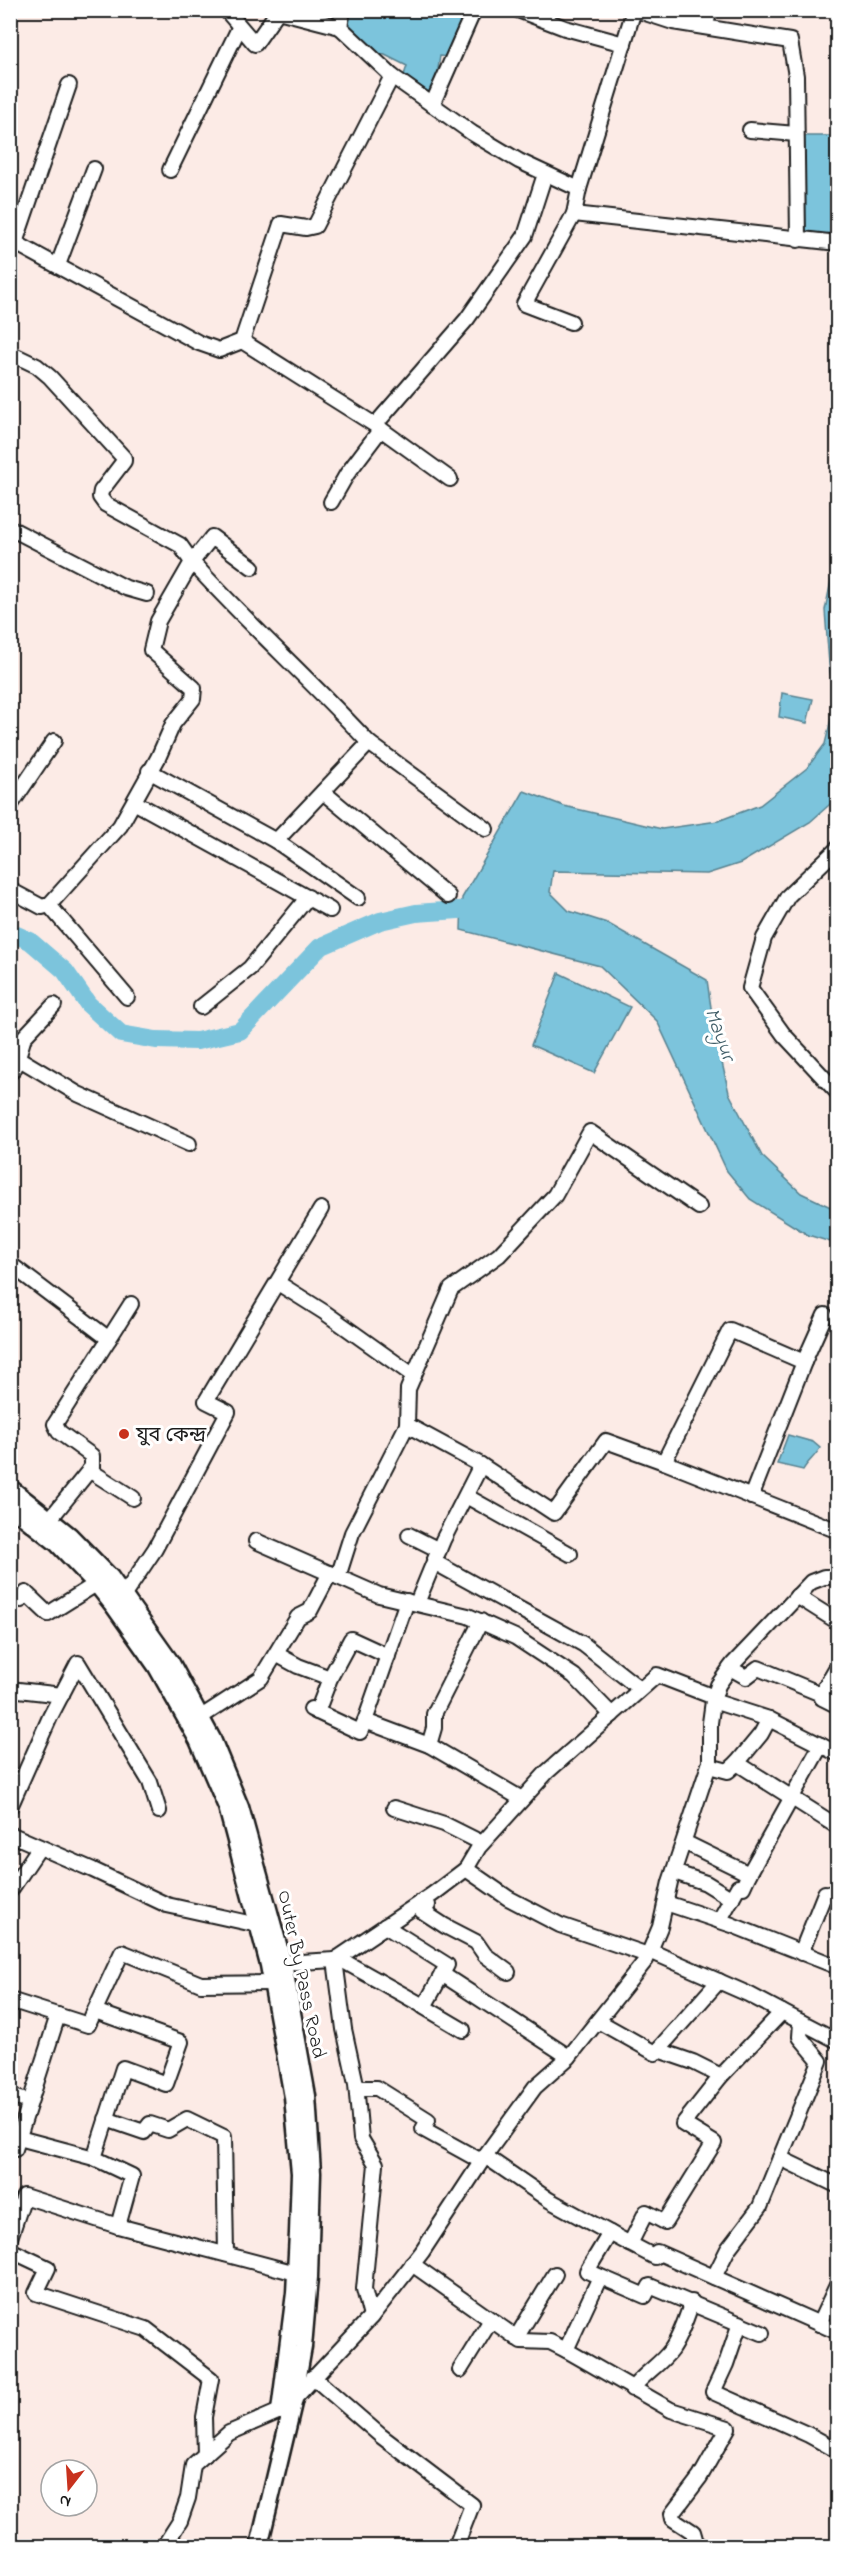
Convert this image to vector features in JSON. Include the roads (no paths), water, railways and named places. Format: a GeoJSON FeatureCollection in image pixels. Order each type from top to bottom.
{"type":"FeatureCollection","features":[{"type":"Feature","properties":{"kind":"main road","name":"Outer By Pass Road"},"geometry":{"type":"LineString","coordinates":[[10,1488],[70,1536],[124,1595],[171,1663],[201,1717],[240,1808],[283,1963],[307,2096],[312,2173],[309,2277],[303,2347],[294,2399],[259,2547]]}},
{"type":"Feature","properties":{"kind":"main road","name":"Outer By Pass Road"},"geometry":{"type":"LineString","coordinates":[[10,1506],[57,1543],[96,1584],[157,1667],[198,1740],[227,1808],[272,1983],[293,2097],[300,2173],[296,2273],[290,2345],[280,2411],[248,2547]]}},
{"type":"Feature","properties":{"kind":"street"},"geometry":{"type":"LineString","coordinates":[[226,10],[239,28],[253,43],[257,44],[276,12],[281,11],[340,27],[392,76],[472,133],[519,161],[579,189]]}},
{"type":"Feature","properties":{"kind":"street"},"geometry":{"type":"LineString","coordinates":[[340,27],[343,10]]}},
{"type":"Feature","properties":{"kind":"street"},"geometry":{"type":"LineString","coordinates":[[432,105],[474,10]]}},
{"type":"Feature","properties":{"kind":"street"},"geometry":{"type":"LineString","coordinates":[[518,10],[565,28],[624,44]]}},
{"type":"Feature","properties":{"kind":"street"},"geometry":{"type":"LineString","coordinates":[[571,322],[524,304],[574,214],[579,189],[635,10],[673,22],[790,41],[796,76],[798,240]]}},
{"type":"Feature","properties":{"kind":"street"},"geometry":{"type":"LineString","coordinates":[[705,27],[710,10]]}},
{"type":"Feature","properties":{"kind":"street"},"geometry":{"type":"LineString","coordinates":[[170,170],[239,28]]}},
{"type":"Feature","properties":{"kind":"street"},"geometry":{"type":"LineString","coordinates":[[242,341],[281,224],[306,228],[315,226],[392,76]]}},
{"type":"Feature","properties":{"kind":"street"},"geometry":{"type":"LineString","coordinates":[[69,85],[13,242],[199,343],[219,350],[242,341]]}},
{"type":"Feature","properties":{"kind":"street"},"geometry":{"type":"LineString","coordinates":[[750,130],[796,134]]}},
{"type":"Feature","properties":{"kind":"street"},"geometry":{"type":"LineString","coordinates":[[58,265],[94,169]]}},
{"type":"Feature","properties":{"kind":"street"},"geometry":{"type":"LineString","coordinates":[[331,502],[378,427],[467,320],[525,236],[545,174]]}},
{"type":"Feature","properties":{"kind":"street"},"geometry":{"type":"LineString","coordinates":[[574,214],[837,243]]}},
{"type":"Feature","properties":{"kind":"street"},"geometry":{"type":"LineString","coordinates":[[242,341],[378,427],[450,479]]}},
{"type":"Feature","properties":{"kind":"street"},"geometry":{"type":"LineString","coordinates":[[10,353],[37,366],[50,377],[124,458],[101,491],[100,497],[105,504],[180,545],[192,562],[320,690],[369,743],[486,829]]}},
{"type":"Feature","properties":{"kind":"street"},"geometry":{"type":"LineString","coordinates":[[10,528],[126,588],[147,594]]}},
{"type":"Feature","properties":{"kind":"street"},"geometry":{"type":"LineString","coordinates":[[10,890],[42,907],[49,905],[120,826],[158,758],[173,724],[194,699],[196,693],[194,688],[151,650],[158,621],[192,562],[212,537],[252,567]]}},
{"type":"Feature","properties":{"kind":"street"},"geometry":{"type":"LineString","coordinates":[[10,806],[54,741]]}},
{"type":"Feature","properties":{"kind":"street"},"geometry":{"type":"LineString","coordinates":[[276,841],[369,743]]}},
{"type":"Feature","properties":{"kind":"street"},"geometry":{"type":"LineString","coordinates":[[149,771],[276,841],[358,898]]}},
{"type":"Feature","properties":{"kind":"street"},"geometry":{"type":"LineString","coordinates":[[323,792],[448,896]]}},
{"type":"Feature","properties":{"kind":"street"},"geometry":{"type":"LineString","coordinates":[[134,802],[330,910]]}},
{"type":"Feature","properties":{"kind":"street"},"geometry":{"type":"LineString","coordinates":[[837,848],[788,896],[764,938],[750,988],[783,1035],[837,1093]]}},
{"type":"Feature","properties":{"kind":"street"},"geometry":{"type":"LineString","coordinates":[[201,1006],[250,968],[308,897]]}},
{"type":"Feature","properties":{"kind":"street"},"geometry":{"type":"LineString","coordinates":[[49,905],[127,997]]}},
{"type":"Feature","properties":{"kind":"street"},"geometry":{"type":"LineString","coordinates":[[10,1073],[18,1058],[24,1037],[54,1005]]}},
{"type":"Feature","properties":{"kind":"street"},"geometry":{"type":"LineString","coordinates":[[18,1058],[78,1094],[189,1144]]}},
{"type":"Feature","properties":{"kind":"street"},"geometry":{"type":"LineString","coordinates":[[201,1717],[261,1678],[298,1617],[310,1611],[334,1575],[352,1533],[407,1425],[408,1389],[451,1289],[499,1255],[555,1195],[590,1132],[699,1207]]}},
{"type":"Feature","properties":{"kind":"street"},"geometry":{"type":"LineString","coordinates":[[124,1595],[155,1549],[228,1412],[206,1401],[321,1209]]}},
{"type":"Feature","properties":{"kind":"street"},"geometry":{"type":"LineString","coordinates":[[10,1264],[109,1339]]}},
{"type":"Feature","properties":{"kind":"street"},"geometry":{"type":"LineString","coordinates":[[278,1283],[324,1312],[414,1376]]}},
{"type":"Feature","properties":{"kind":"street"},"geometry":{"type":"LineString","coordinates":[[50,1520],[92,1467],[92,1456],[59,1432],[55,1424],[131,1304]]}},
{"type":"Feature","properties":{"kind":"street"},"geometry":{"type":"LineString","coordinates":[[751,1497],[825,1315]]}},
{"type":"Feature","properties":{"kind":"street"},"geometry":{"type":"LineString","coordinates":[[664,1462],[730,1330],[804,1362]]}},
{"type":"Feature","properties":{"kind":"street"},"geometry":{"type":"LineString","coordinates":[[407,1425],[481,1465],[554,1513],[606,1441],[837,1531]]}},
{"type":"Feature","properties":{"kind":"street"},"geometry":{"type":"LineString","coordinates":[[388,1656],[351,1639],[314,1710],[360,1732],[388,1656],[412,1602],[481,1465]]}},
{"type":"Feature","properties":{"kind":"street"},"geometry":{"type":"LineString","coordinates":[[89,1470],[133,1498]]}},
{"type":"Feature","properties":{"kind":"street"},"geometry":{"type":"LineString","coordinates":[[466,1496],[570,1554]]}},
{"type":"Feature","properties":{"kind":"street"},"geometry":{"type":"LineString","coordinates":[[409,1535],[436,1556],[583,1644],[640,1689]]}},
{"type":"Feature","properties":{"kind":"street"},"geometry":{"type":"LineString","coordinates":[[256,1541],[379,1594],[468,1616],[515,1637],[574,1676],[612,1715]]}},
{"type":"Feature","properties":{"kind":"street"},"geometry":{"type":"LineString","coordinates":[[294,2399],[372,2317],[412,2264],[483,2158],[535,2087],[569,2057],[649,1953],[660,1927],[674,1872],[709,1766],[713,1699],[718,1685],[730,1668],[811,1582],[824,1577],[837,1577]]}},
{"type":"Feature","properties":{"kind":"street"},"geometry":{"type":"LineString","coordinates":[[10,1595],[21,1600],[26,1593],[48,1614],[96,1584]]}},
{"type":"Feature","properties":{"kind":"street"},"geometry":{"type":"LineString","coordinates":[[797,1596],[837,1622]]}},
{"type":"Feature","properties":{"kind":"street"},"geometry":{"type":"LineString","coordinates":[[429,1745],[434,1728],[434,1714],[481,1621]]}},
{"type":"Feature","properties":{"kind":"street"},"geometry":{"type":"LineString","coordinates":[[276,1654],[298,1666],[330,1678]]}},
{"type":"Feature","properties":{"kind":"street"},"geometry":{"type":"LineString","coordinates":[[10,1807],[78,1664],[150,1782],[159,1811]]}},
{"type":"Feature","properties":{"kind":"street"},"geometry":{"type":"LineString","coordinates":[[821,1694],[837,1665]]}},
{"type":"Feature","properties":{"kind":"street"},"geometry":{"type":"LineString","coordinates":[[730,1668],[746,1677],[758,1668],[821,1694],[822,1698],[837,1706]]}},
{"type":"Feature","properties":{"kind":"street"},"geometry":{"type":"LineString","coordinates":[[283,1963],[336,1959],[466,1869],[482,1843],[547,1772],[657,1675],[713,1699],[769,1719],[837,1754]]}},
{"type":"Feature","properties":{"kind":"street"},"geometry":{"type":"LineString","coordinates":[[10,1689],[62,1695]]}},
{"type":"Feature","properties":{"kind":"street"},"geometry":{"type":"LineString","coordinates":[[709,1766],[728,1771],[761,1734],[769,1719]]}},
{"type":"Feature","properties":{"kind":"street"},"geometry":{"type":"LineString","coordinates":[[365,1721],[429,1745],[522,1799]]}},
{"type":"Feature","properties":{"kind":"street"},"geometry":{"type":"LineString","coordinates":[[719,1921],[738,1887],[743,1887],[821,1745]]}},
{"type":"Feature","properties":{"kind":"street"},"geometry":{"type":"LineString","coordinates":[[737,1763],[837,1827]]}},
{"type":"Feature","properties":{"kind":"street"},"geometry":{"type":"LineString","coordinates":[[394,1808],[444,1824],[482,1843]]}},
{"type":"Feature","properties":{"kind":"street"},"geometry":{"type":"LineString","coordinates":[[10,1834],[167,1905],[258,1925]]}},
{"type":"Feature","properties":{"kind":"street"},"geometry":{"type":"LineString","coordinates":[[684,1842],[750,1874]]}},
{"type":"Feature","properties":{"kind":"street"},"geometry":{"type":"LineString","coordinates":[[10,1891],[39,1848]]}},
{"type":"Feature","properties":{"kind":"street"},"geometry":{"type":"LineString","coordinates":[[466,1869],[508,1898],[560,1925],[649,1953],[719,1981],[837,2042]]}},
{"type":"Feature","properties":{"kind":"street"},"geometry":{"type":"LineString","coordinates":[[674,1872],[706,1883],[732,1899]]}},
{"type":"Feature","properties":{"kind":"street"},"geometry":{"type":"LineString","coordinates":[[801,1953],[825,1893],[837,1898]]}},
{"type":"Feature","properties":{"kind":"street"},"geometry":{"type":"LineString","coordinates":[[424,1900],[428,1905],[423,1911],[445,1926],[476,1942],[484,1954],[508,1972]]}},
{"type":"Feature","properties":{"kind":"street"},"geometry":{"type":"LineString","coordinates":[[666,1903],[837,1967]]}},
{"type":"Feature","properties":{"kind":"street"},"geometry":{"type":"LineString","coordinates":[[385,1926],[447,1965],[424,2007],[427,2008]]}},
{"type":"Feature","properties":{"kind":"street"},"geometry":{"type":"LineString","coordinates":[[10,2000],[88,2025],[122,1952],[201,1984],[272,1983]]}},
{"type":"Feature","properties":{"kind":"street"},"geometry":{"type":"LineString","coordinates":[[336,1959],[464,2030]]}},
{"type":"Feature","properties":{"kind":"street"},"geometry":{"type":"LineString","coordinates":[[336,1959],[344,2029],[357,2088],[361,2139],[376,2164],[364,2289],[372,2317]]}},
{"type":"Feature","properties":{"kind":"street"},"geometry":{"type":"LineString","coordinates":[[442,1974],[569,2057]]}},
{"type":"Feature","properties":{"kind":"street"},"geometry":{"type":"LineString","coordinates":[[598,2021],[656,2053],[719,1981]]}},
{"type":"Feature","properties":{"kind":"street"},"geometry":{"type":"LineString","coordinates":[[94,2158],[123,2068],[166,2084],[181,2042],[95,2011]]}},
{"type":"Feature","properties":{"kind":"street"},"geometry":{"type":"LineString","coordinates":[[630,2244],[646,2212],[665,2222],[714,2143],[683,2124],[721,2076],[782,2012]]}},
{"type":"Feature","properties":{"kind":"street"},"geometry":{"type":"LineString","coordinates":[[58,2015],[17,2144],[94,2158],[132,2175],[118,2226]]}},
{"type":"Feature","properties":{"kind":"street"},"geometry":{"type":"LineString","coordinates":[[714,2277],[728,2249],[760,2207],[820,2061],[800,2037],[801,2022]]}},
{"type":"Feature","properties":{"kind":"street"},"geometry":{"type":"LineString","coordinates":[[658,2050],[693,2062],[721,2076]]}},
{"type":"Feature","properties":{"kind":"street"},"geometry":{"type":"LineString","coordinates":[[357,2088],[377,2088],[428,2120],[423,2129],[483,2158],[549,2200],[655,2257],[657,2252],[837,2332]]}},
{"type":"Feature","properties":{"kind":"street"},"geometry":{"type":"LineString","coordinates":[[10,2096],[30,2102]]}},
{"type":"Feature","properties":{"kind":"street"},"geometry":{"type":"LineString","coordinates":[[106,2119],[144,2132],[150,2124],[168,2130],[187,2119],[224,2137],[226,2254]]}},
{"type":"Feature","properties":{"kind":"street"},"geometry":{"type":"LineString","coordinates":[[780,2158],[837,2186]]}},
{"type":"Feature","properties":{"kind":"street"},"geometry":{"type":"LineString","coordinates":[[10,2238],[24,2196],[118,2226],[296,2273]]}},
{"type":"Feature","properties":{"kind":"street"},"geometry":{"type":"LineString","coordinates":[[610,2233],[586,2271],[645,2296],[650,2286],[762,2332]]}},
{"type":"Feature","properties":{"kind":"street"},"geometry":{"type":"LineString","coordinates":[[10,2250],[48,2268],[36,2293],[146,2329],[211,2379],[204,2417],[205,2454]]}},
{"type":"Feature","properties":{"kind":"street"},"geometry":{"type":"LineString","coordinates":[[412,2264],[521,2342],[550,2342],[671,2410],[728,2428],[700,2477],[672,2514],[673,2519],[693,2532],[696,2547]]}},
{"type":"Feature","properties":{"kind":"street"},"geometry":{"type":"LineString","coordinates":[[516,2338],[555,2274]]}},
{"type":"Feature","properties":{"kind":"street"},"geometry":{"type":"LineString","coordinates":[[566,2350],[600,2277]]}},
{"type":"Feature","properties":{"kind":"street"},"geometry":{"type":"LineString","coordinates":[[819,2324],[837,2283]]}},
{"type":"Feature","properties":{"kind":"street"},"geometry":{"type":"LineString","coordinates":[[632,2389],[642,2375],[649,2372],[671,2350],[682,2330],[692,2302]]}},
{"type":"Feature","properties":{"kind":"street"},"geometry":{"type":"LineString","coordinates":[[460,2370],[491,2320]]}},
{"type":"Feature","properties":{"kind":"street"},"geometry":{"type":"LineString","coordinates":[[740,2323],[726,2364],[713,2392],[809,2435],[837,2451]]}},
{"type":"Feature","properties":{"kind":"street"},"geometry":{"type":"LineString","coordinates":[[313,2377],[381,2436],[472,2505],[456,2547]]}},
{"type":"Feature","properties":{"kind":"street"},"geometry":{"type":"LineString","coordinates":[[164,2547],[180,2522],[188,2498],[193,2465],[229,2433],[280,2411]]}},
{"type":"Feature","properties":{"kind":"water"},"geometry":{"type":"Polygon","coordinates":[[[347,11],[467,11],[448,57],[440,56],[438,69],[441,72],[430,93],[404,75],[407,66],[383,54],[380,59],[344,24],[347,11]]]}},
{"type":"Feature","properties":{"kind":"water"},"geometry":{"type":"Polygon","coordinates":[[[799,136],[837,136],[837,237],[803,234],[799,136]]]}},
{"type":"Feature","properties":{"kind":"water"},"geometry":{"type":"Polygon","coordinates":[[[837,552],[837,798],[810,822],[741,863],[707,874],[553,871],[550,892],[569,911],[607,923],[707,980],[714,1028],[729,1093],[762,1156],[801,1193],[837,1210],[837,1244],[808,1235],[750,1199],[727,1171],[657,1021],[600,966],[461,930],[462,898],[524,791],[564,806],[662,829],[718,821],[760,805],[807,768],[825,744],[835,703],[825,610],[837,552]]]}},
{"type":"Feature","properties":{"kind":"water"},"geometry":{"type":"Polygon","coordinates":[[[782,693],[813,699],[807,723],[779,717],[782,693]]]}},
{"type":"Feature","properties":{"kind":"water"},"geometry":{"type":"Polygon","coordinates":[[[559,973],[630,1007],[594,1073],[531,1045],[559,973]]]}},
{"type":"Feature","properties":{"kind":"water"},"geometry":{"type":"Polygon","coordinates":[[[788,1435],[813,1442],[820,1448],[803,1470],[777,1464],[788,1435]]]}},
{"type":"Feature","properties":{"kind":"waterway"},"geometry":{"type":"LineString","coordinates":[[10,932],[30,941],[65,971],[88,1004],[121,1034],[156,1040],[197,1041],[240,1031],[320,947],[380,921],[416,913],[487,908]]}},
{"type":"Feature","properties":{"kind":"place","name":"যুব কেন্দ্র"},"geometry":{"type":"Point","coordinates":[124,1434]}},
{"type":"Feature","properties":{"kind":"water label","name":"Mayur"},"geometry":{"type":"Point","coordinates":[721,1034]}}]}
